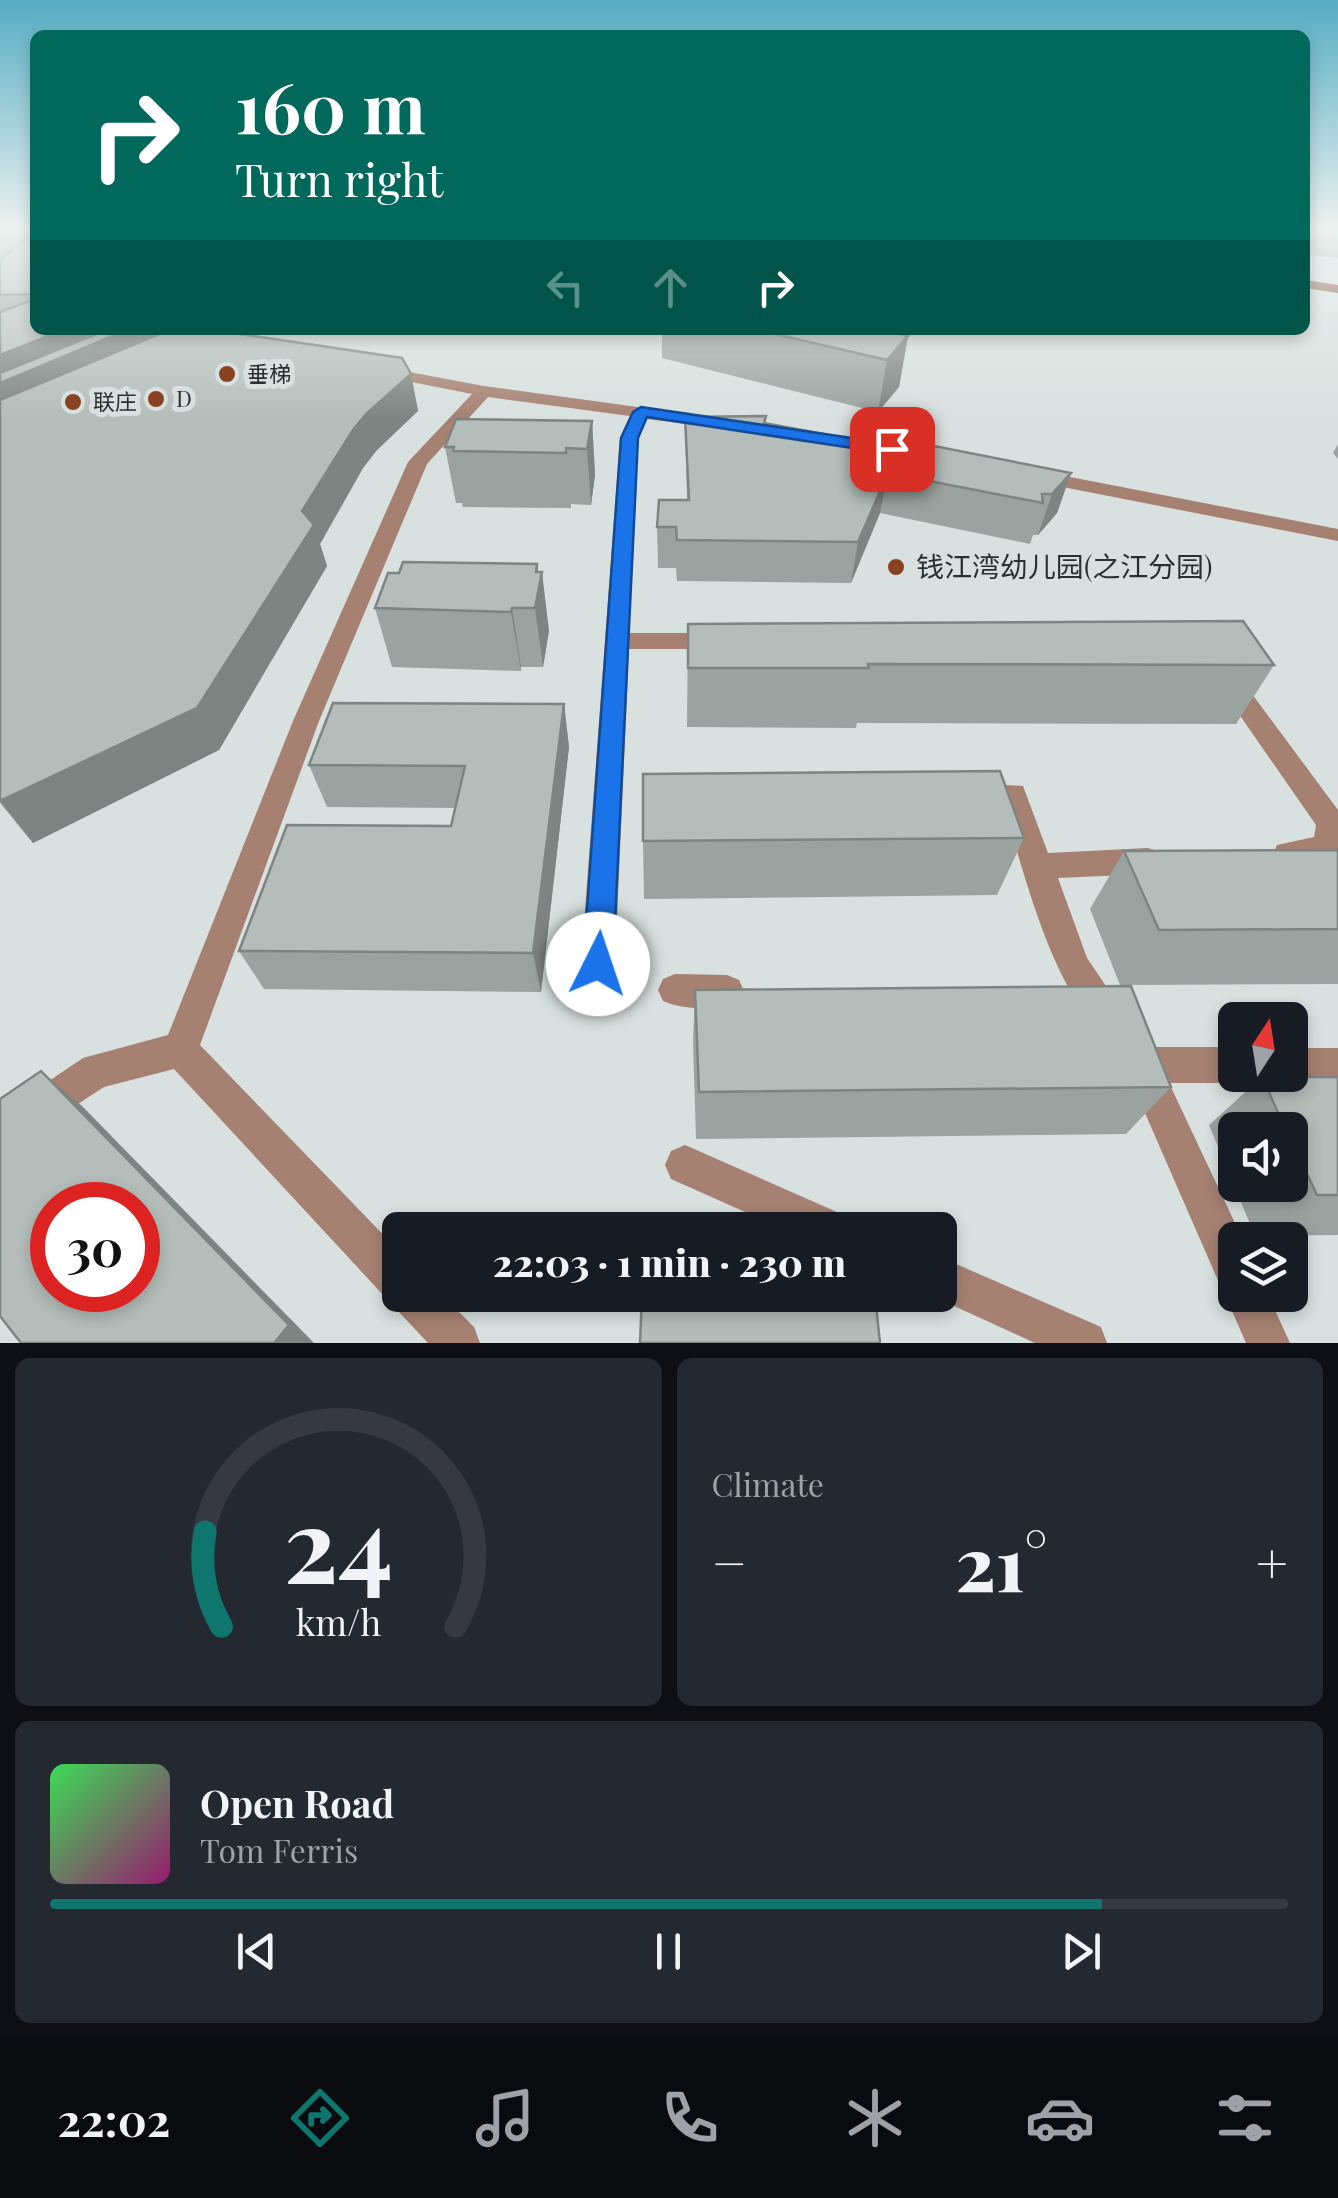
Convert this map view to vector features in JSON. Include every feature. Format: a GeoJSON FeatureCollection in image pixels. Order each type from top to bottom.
{"type":"FeatureCollection","features":[{"type":"Feature","properties":{"kind":"main road"},"geometry":{"type":"LineString","coordinates":[[180,359],[216,342]]}},
{"type":"Feature","properties":{"kind":"street"},"geometry":{"type":"LineString","coordinates":[[216,342],[247,339]]}},
{"type":"Feature","properties":{"kind":"street"},"geometry":{"type":"LineString","coordinates":[[362,368],[484,391],[746,427]]}},
{"type":"Feature","properties":{"kind":"street"},"geometry":{"type":"LineString","coordinates":[[180,1050],[306,721],[418,462],[484,391]]}},
{"type":"Feature","properties":{"kind":"street"},"geometry":{"type":"LineString","coordinates":[[598,964],[629,438],[641,412]]}},
{"type":"Feature","properties":{"kind":"street"},"geometry":{"type":"LineString","coordinates":[[1023,474],[1338,536]]}},
{"type":"Feature","properties":{"kind":"street"},"geometry":{"type":"LineString","coordinates":[[618,641],[734,641]]}},
{"type":"Feature","properties":{"kind":"street"},"geometry":{"type":"LineString","coordinates":[[1210,656],[1331,824],[1327,848],[1253,856]]}},
{"type":"Feature","properties":{"kind":"street"},"geometry":{"type":"LineString","coordinates":[[954,794],[1013,794],[1073,968],[1134,1048],[1218,1233]]}},
{"type":"Feature","properties":{"kind":"street"},"geometry":{"type":"LineString","coordinates":[[1038,866],[1174,860]]}},
{"type":"Feature","properties":{"kind":"street"},"geometry":{"type":"LineString","coordinates":[[675,990],[754,991]]}},
{"type":"Feature","properties":{"kind":"street"},"geometry":{"type":"LineString","coordinates":[[1052,993],[1092,994]]}},
{"type":"Feature","properties":{"kind":"street"},"geometry":{"type":"LineString","coordinates":[[0,1136],[96,1071],[180,1050]]}},
{"type":"Feature","properties":{"kind":"street"},"geometry":{"type":"LineString","coordinates":[[180,1050],[382,1263]]}},
{"type":"Feature","properties":{"kind":"street"},"geometry":{"type":"LineString","coordinates":[[1142,1065],[1218,1066]]}},
{"type":"Feature","properties":{"kind":"street"},"geometry":{"type":"LineString","coordinates":[[1308,1066],[1338,1066]]}},
{"type":"Feature","properties":{"kind":"street"},"geometry":{"type":"LineString","coordinates":[[685,1164],[792,1212]]}},
{"type":"Feature","properties":{"kind":"street"},"geometry":{"type":"LineString","coordinates":[[957,1286],[1085,1343]]}},
{"type":"Feature","properties":{"kind":"street"},"geometry":{"type":"LineString","coordinates":[[428,1312],[458,1343]]}},
{"type":"Feature","properties":{"kind":"street"},"geometry":{"type":"LineString","coordinates":[[1254,1312],[1268,1343]]}},
{"type":"Feature","properties":{"kind":"building"},"geometry":{"type":"Polygon","coordinates":[[[30,301],[30,335],[50,335],[0,355],[0,312],[30,301]]]}},
{"type":"Feature","properties":{"kind":"building"},"geometry":{"type":"Polygon","coordinates":[[[94,335],[115,335],[0,383],[0,373],[94,335]]]}},
{"type":"Feature","properties":{"kind":"building"},"geometry":{"type":"Polygon","coordinates":[[[157,335],[247,335],[402,358],[411,374],[353,430],[302,511],[314,525],[197,708],[0,801],[0,400],[157,335]]]}},
{"type":"Feature","properties":{"kind":"building"},"geometry":{"type":"Polygon","coordinates":[[[779,335],[908,336],[887,360],[779,335]]]}},
{"type":"Feature","properties":{"kind":"building"},"geometry":{"type":"Polygon","coordinates":[[[766,416],[764,423],[856,440],[863,432],[1071,473],[1052,494],[1042,494],[1043,503],[888,473],[858,542],[677,540],[676,527],[657,527],[659,500],[689,500],[685,417],[766,416]]]}},
{"type":"Feature","properties":{"kind":"building"},"geometry":{"type":"Polygon","coordinates":[[[456,419],[592,421],[587,449],[566,448],[566,453],[453,451],[454,447],[445,447],[456,419]]]}},
{"type":"Feature","properties":{"kind":"building"},"geometry":{"type":"Polygon","coordinates":[[[403,562],[537,564],[536,572],[542,572],[535,608],[512,608],[511,612],[375,608],[388,573],[399,573],[403,562]]]}},
{"type":"Feature","properties":{"kind":"building"},"geometry":{"type":"Polygon","coordinates":[[[1243,621],[1274,665],[868,664],[869,668],[688,668],[688,624],[1243,621]]]}},
{"type":"Feature","properties":{"kind":"building"},"geometry":{"type":"Polygon","coordinates":[[[333,703],[564,704],[533,953],[239,951],[287,825],[451,826],[465,766],[309,765],[333,703]]]}},
{"type":"Feature","properties":{"kind":"building"},"geometry":{"type":"Polygon","coordinates":[[[1000,771],[1024,838],[643,841],[643,774],[1000,771]]]}},
{"type":"Feature","properties":{"kind":"building"},"geometry":{"type":"Polygon","coordinates":[[[1338,850],[1338,929],[1159,930],[1124,851],[1338,850]]]}},
{"type":"Feature","properties":{"kind":"building"},"geometry":{"type":"Polygon","coordinates":[[[1131,986],[1171,1087],[699,1092],[695,990],[1131,986]]]}},
{"type":"Feature","properties":{"kind":"building"},"geometry":{"type":"Polygon","coordinates":[[[41,1071],[149,1182],[30,1182],[30,1312],[160,1312],[160,1193],[289,1325],[274,1343],[21,1343],[0,1316],[0,1099],[41,1071]]]}},
{"type":"Feature","properties":{"kind":"building"},"geometry":{"type":"Polygon","coordinates":[[[1308,1077],[1338,1077],[1338,1195],[1317,1195],[1308,1176],[1308,1112],[1278,1112],[1269,1092],[1308,1092],[1308,1077]]]}},
{"type":"Feature","properties":{"kind":"building"},"geometry":{"type":"Polygon","coordinates":[[[641,1312],[877,1312],[880,1343],[640,1343],[641,1312]]]}},
{"type":"Feature","properties":{"kind":"place","name":"垂梯"},"geometry":{"type":"Point","coordinates":[227,374]}},
{"type":"Feature","properties":{"kind":"place","name":"D"},"geometry":{"type":"Point","coordinates":[156,399]}},
{"type":"Feature","properties":{"kind":"place","name":"联庄"},"geometry":{"type":"Point","coordinates":[73,402]}},
{"type":"Feature","properties":{"kind":"place","name":"钱江湾幼儿园(之江分园)"},"geometry":{"type":"Point","coordinates":[896,567]}},
{"type":"Feature","properties":{"kind":"route"},"geometry":{"type":"LineString","coordinates":[[598,964],[629,438],[641,412],[892,449]]}}]}
